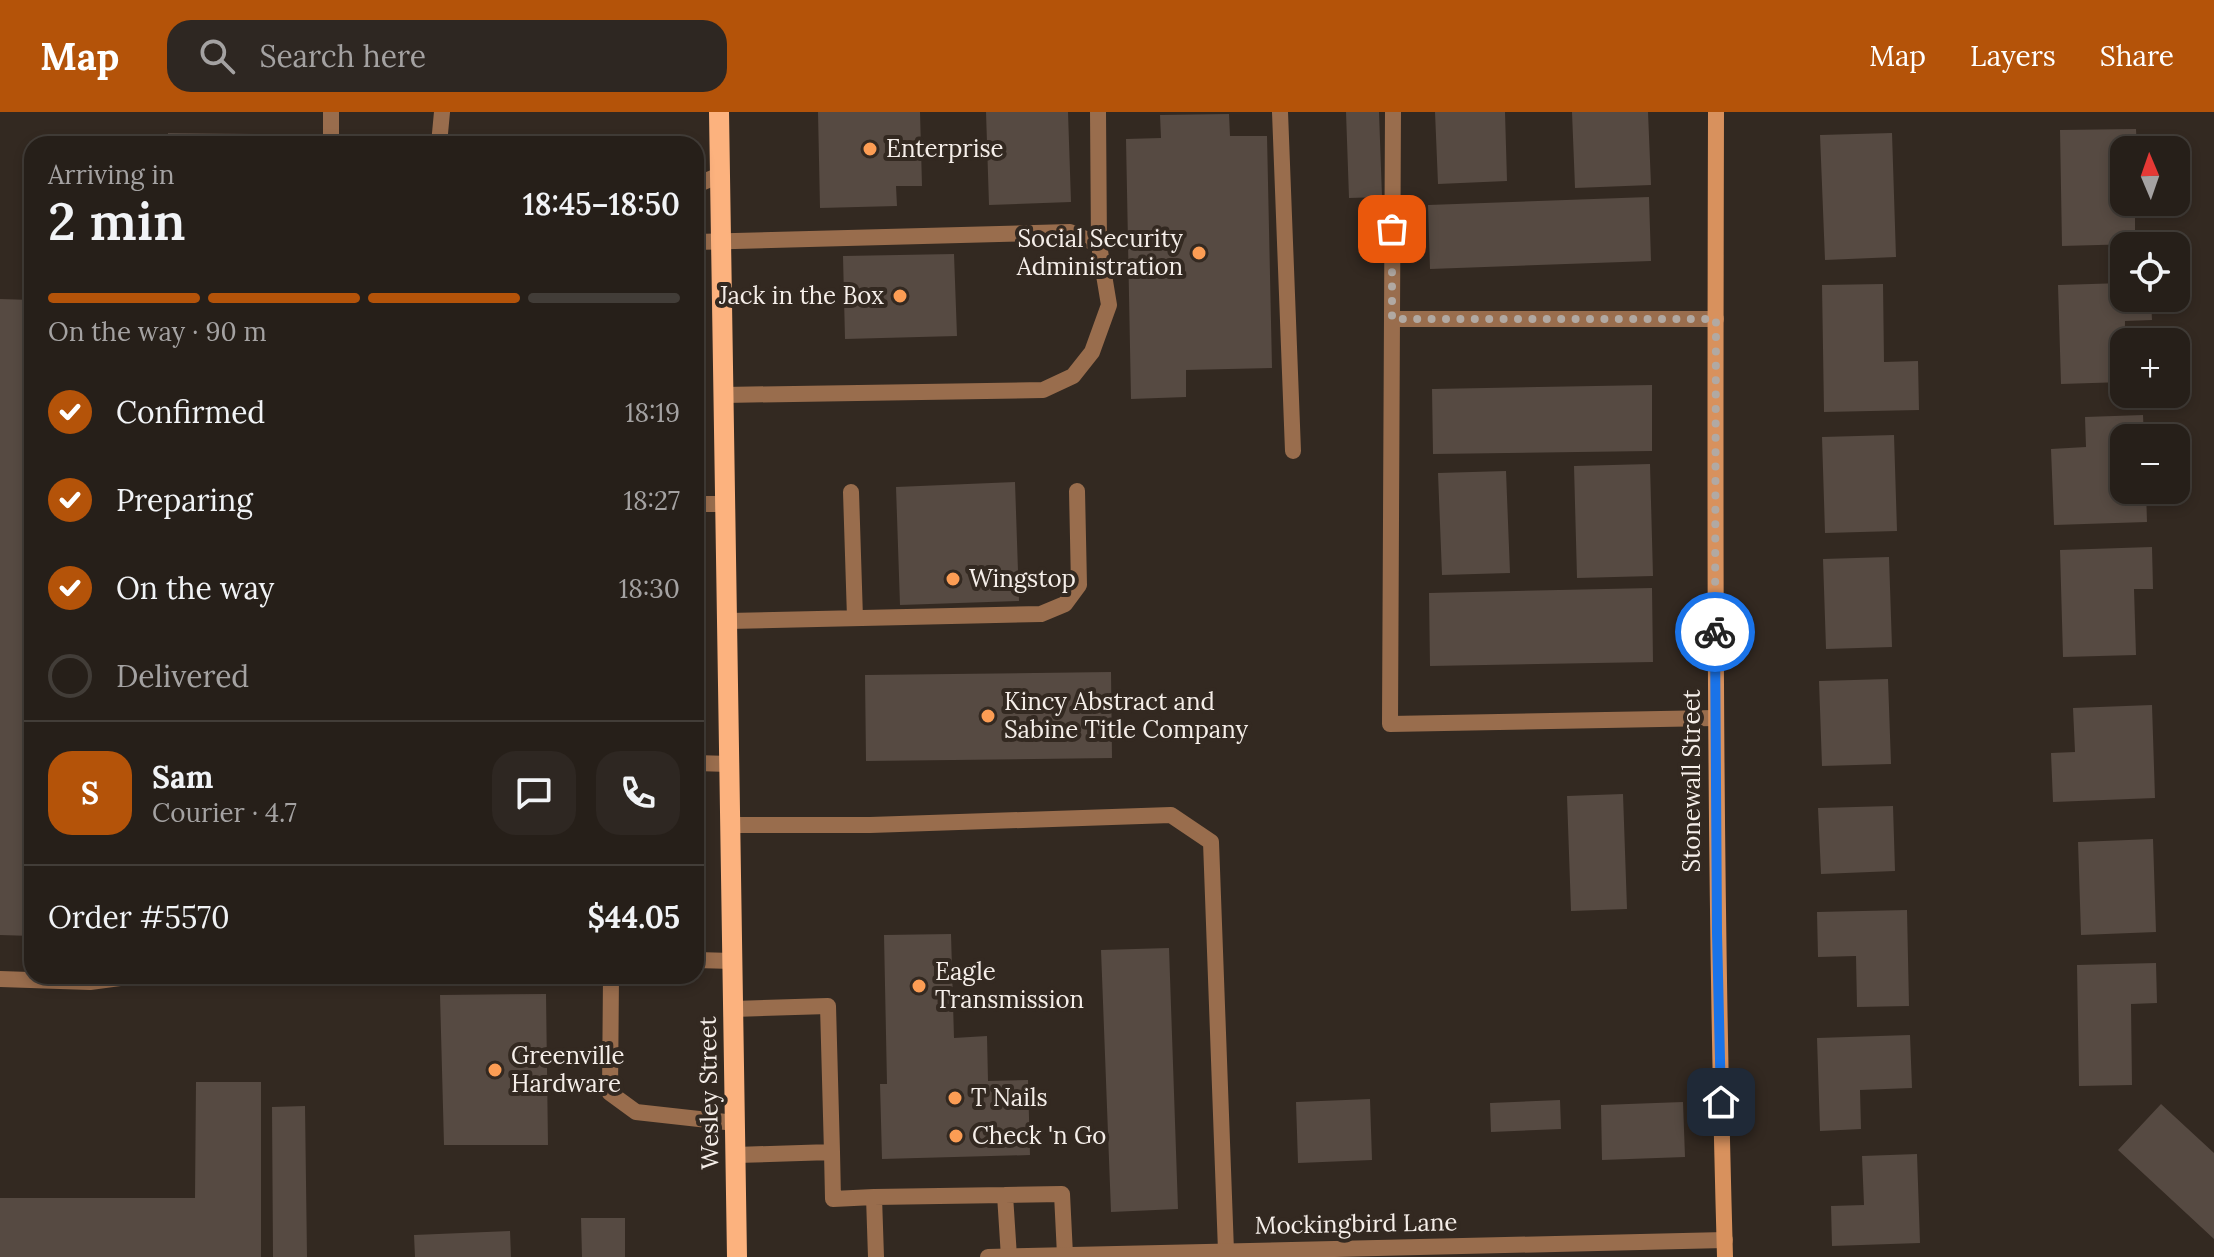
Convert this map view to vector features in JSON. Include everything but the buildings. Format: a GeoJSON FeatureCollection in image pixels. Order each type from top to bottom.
{"type":"FeatureCollection","features":[{"type":"Feature","properties":{"kind":"main road","name":"Wesley Street"},"geometry":{"type":"LineString","coordinates":[[719,112],[737,1257]]}},
{"type":"Feature","properties":{"kind":"street"},"geometry":{"type":"LineString","coordinates":[[331,112],[331,136]]}},
{"type":"Feature","properties":{"kind":"street"},"geometry":{"type":"LineString","coordinates":[[440,136],[442,112]]}},
{"type":"Feature","properties":{"kind":"street"},"geometry":{"type":"LineString","coordinates":[[724,395],[1043,390],[1073,376],[1092,352],[1109,305],[1099,245],[1098,112]]}},
{"type":"Feature","properties":{"kind":"street"},"geometry":{"type":"LineString","coordinates":[[1280,112],[1293,451]]}},
{"type":"Feature","properties":{"kind":"street"},"geometry":{"type":"LineString","coordinates":[[1393,112],[1390,724],[1715,718]]}},
{"type":"Feature","properties":{"kind":"street","name":"Stonewall Street"},"geometry":{"type":"LineString","coordinates":[[1716,112],[1715,718],[1717,965],[1725,1248]]}},
{"type":"Feature","properties":{"kind":"street"},"geometry":{"type":"LineString","coordinates":[[704,182],[720,175]]}},
{"type":"Feature","properties":{"kind":"street"},"geometry":{"type":"LineString","coordinates":[[704,242],[1070,232],[1099,245]]}},
{"type":"Feature","properties":{"kind":"street"},"geometry":{"type":"LineString","coordinates":[[1392,319],[1716,319]]}},
{"type":"Feature","properties":{"kind":"street"},"geometry":{"type":"LineString","coordinates":[[728,621],[1041,614],[1065,604],[1079,585],[1077,491]]}},
{"type":"Feature","properties":{"kind":"street"},"geometry":{"type":"LineString","coordinates":[[851,492],[855,618]]}},
{"type":"Feature","properties":{"kind":"street"},"geometry":{"type":"LineString","coordinates":[[704,504],[725,504]]}},
{"type":"Feature","properties":{"kind":"street"},"geometry":{"type":"LineString","coordinates":[[704,763],[729,764]]}},
{"type":"Feature","properties":{"kind":"street"},"geometry":{"type":"LineString","coordinates":[[731,825],[870,825],[1171,815],[1211,842],[1226,1251]]}},
{"type":"Feature","properties":{"kind":"street"},"geometry":{"type":"LineString","coordinates":[[704,960],[733,961]]}},
{"type":"Feature","properties":{"kind":"street"},"geometry":{"type":"LineString","coordinates":[[0,979],[24,980]]}},
{"type":"Feature","properties":{"kind":"street"},"geometry":{"type":"LineString","coordinates":[[611,984],[610,1093],[636,1112],[735,1123]]}},
{"type":"Feature","properties":{"kind":"street"},"geometry":{"type":"LineString","coordinates":[[734,1009],[828,1006],[833,1199],[1062,1194],[1065,1255]]}},
{"type":"Feature","properties":{"kind":"street"},"geometry":{"type":"LineString","coordinates":[[736,1155],[832,1152]]}},
{"type":"Feature","properties":{"kind":"street"},"geometry":{"type":"LineString","coordinates":[[1005,1195],[1009,1257]]}},
{"type":"Feature","properties":{"kind":"street"},"geometry":{"type":"LineString","coordinates":[[874,1197],[876,1257]]}},
{"type":"Feature","properties":{"kind":"street","name":"Mockingbird Lane"},"geometry":{"type":"LineString","coordinates":[[988,1257],[1226,1251],[1725,1248]]}},
{"type":"Feature","properties":{"kind":"way so far"},"geometry":{"type":"LineString","coordinates":[[1392,229],[1392,319],[1716,319],[1715,632]]}},
{"type":"Feature","properties":{"kind":"place","name":"Enterprise"},"geometry":{"type":"Point","coordinates":[870,149]}},
{"type":"Feature","properties":{"kind":"place","name":"Social Security Administration"},"geometry":{"type":"Point","coordinates":[1199,253]}},
{"type":"Feature","properties":{"kind":"place","name":"Jack in the Box"},"geometry":{"type":"Point","coordinates":[900,296]}},
{"type":"Feature","properties":{"kind":"place","name":"Wingstop"},"geometry":{"type":"Point","coordinates":[953,579]}},
{"type":"Feature","properties":{"kind":"place","name":"Kincy Abstract and Sabine Title Company"},"geometry":{"type":"Point","coordinates":[988,716]}},
{"type":"Feature","properties":{"kind":"place","name":"Eagle Transmission"},"geometry":{"type":"Point","coordinates":[919,986]}},
{"type":"Feature","properties":{"kind":"place","name":"Greenville Hardware"},"geometry":{"type":"Point","coordinates":[495,1070]}},
{"type":"Feature","properties":{"kind":"place","name":"T Nails"},"geometry":{"type":"Point","coordinates":[955,1098]}},
{"type":"Feature","properties":{"kind":"place","name":"Check 'n Go"},"geometry":{"type":"Point","coordinates":[956,1136]}},
{"type":"Feature","properties":{"kind":"route"},"geometry":{"type":"LineString","coordinates":[[1715,632],[1721,1102]]}}]}
